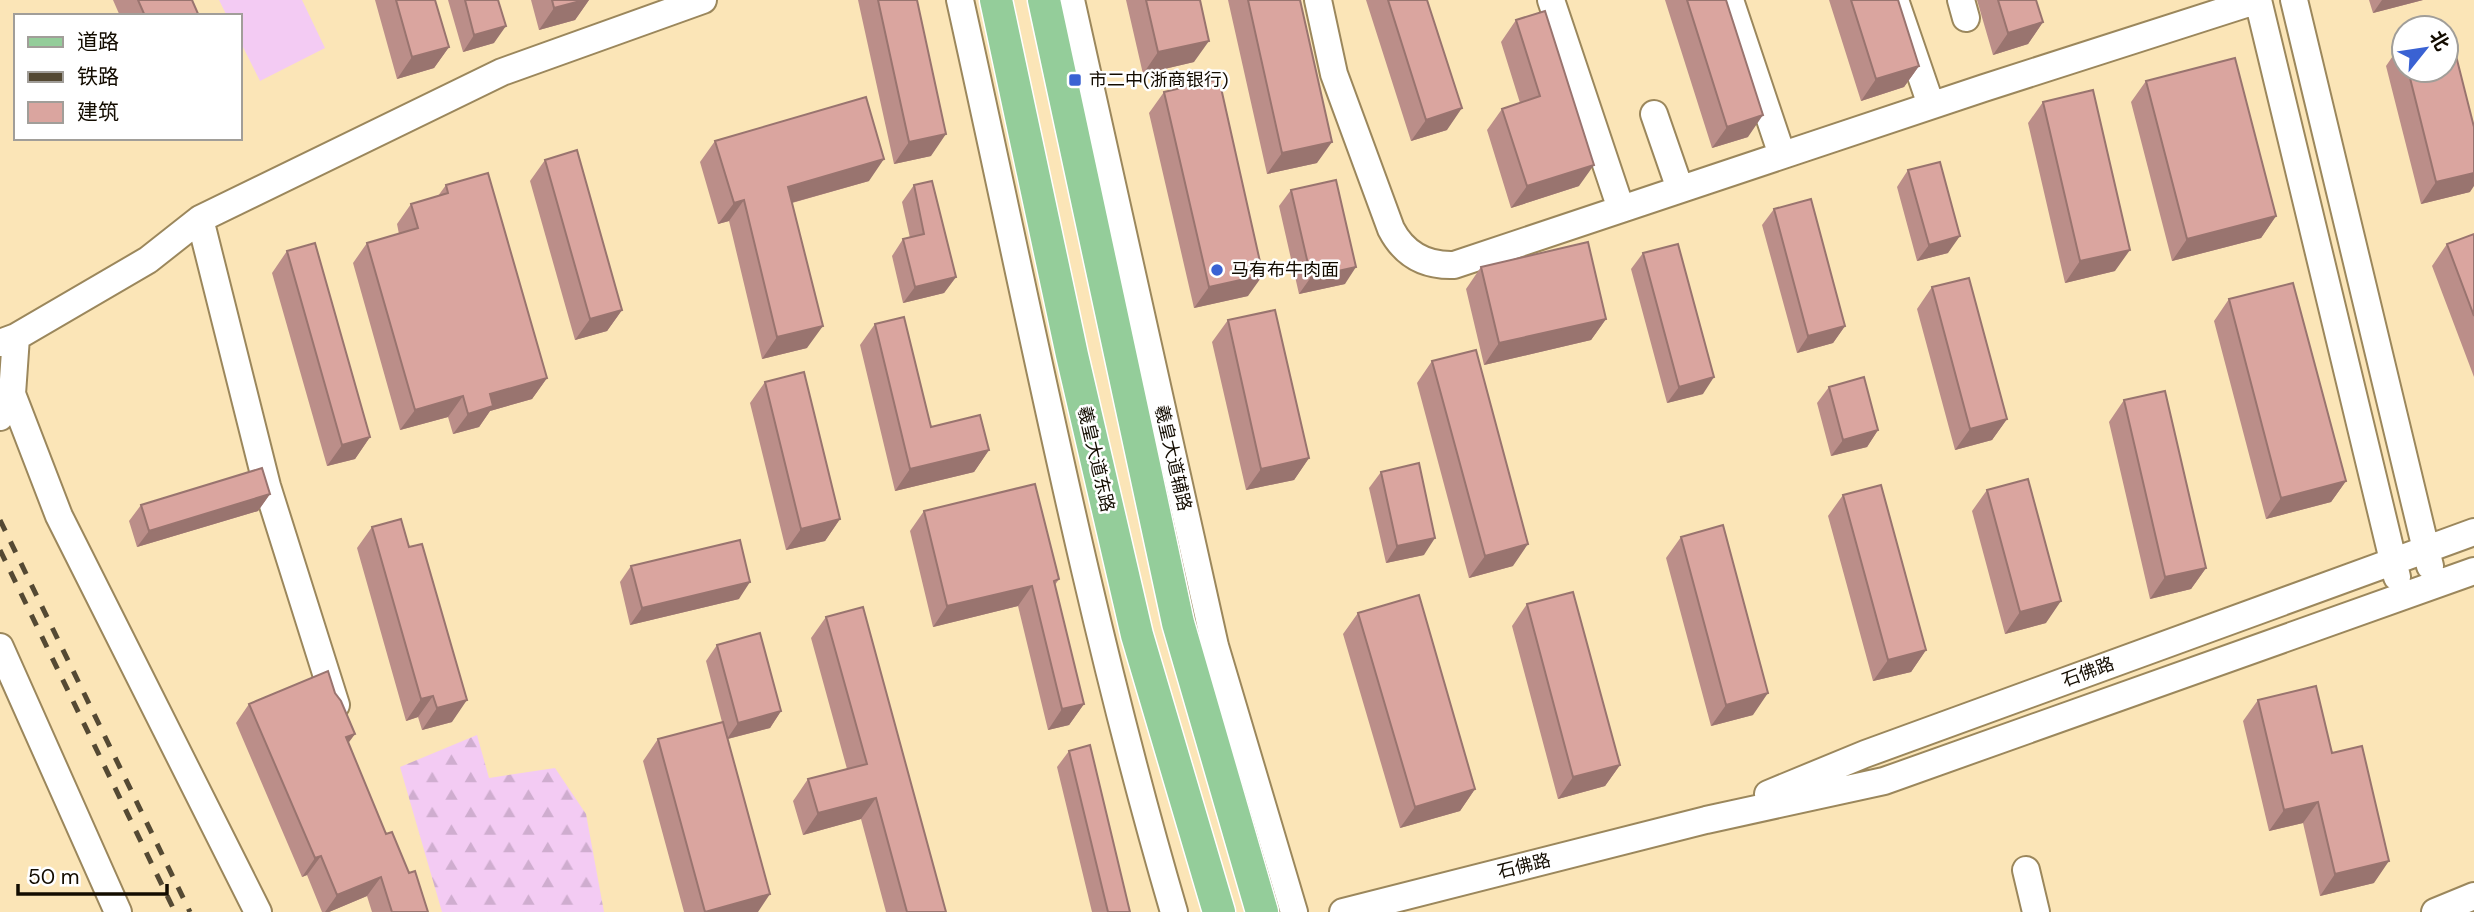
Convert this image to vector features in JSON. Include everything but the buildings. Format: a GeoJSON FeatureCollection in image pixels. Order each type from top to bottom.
{"type":"FeatureCollection","features":[{"type":"Feature","properties":{"kind":"main road","name":"羲皇大道东路"},"geometry":{"type":"LineString","coordinates":[[996,0],[1072,355],[1137,635],[1219,912]]}},
{"type":"Feature","properties":{"kind":"main road"},"geometry":{"type":"LineString","coordinates":[[1044,0],[1178,623],[1262,912]]}},
{"type":"Feature","properties":{"kind":"street"},"geometry":{"type":"LineString","coordinates":[[258,912],[6,406],[8,340],[148,260],[200,219],[502,72],[703,0]]}},
{"type":"Feature","properties":{"kind":"street"},"geometry":{"type":"LineString","coordinates":[[960,0],[1106,666],[1174,912]]}},
{"type":"Feature","properties":{"kind":"street","name":"羲皇大道辅路"},"geometry":{"type":"LineString","coordinates":[[1071,0],[1215,646],[1294,912]]}},
{"type":"Feature","properties":{"kind":"street"},"geometry":{"type":"LineString","coordinates":[[1318,0],[1334,74],[1396,239],[1412,254],[1432,264],[1454,265],[1931,105],[2258,0],[2402,596]]}},
{"type":"Feature","properties":{"kind":"street"},"geometry":{"type":"LineString","coordinates":[[1552,0],[1621,209]]}},
{"type":"Feature","properties":{"kind":"street"},"geometry":{"type":"LineString","coordinates":[[1730,0],[1782,155]]}},
{"type":"Feature","properties":{"kind":"street"},"geometry":{"type":"LineString","coordinates":[[1895,0],[1931,105]]}},
{"type":"Feature","properties":{"kind":"street"},"geometry":{"type":"LineString","coordinates":[[2294,0],[2435,585]]}},
{"type":"Feature","properties":{"kind":"street"},"geometry":{"type":"LineString","coordinates":[[1654,114],[1680,189]]}},
{"type":"Feature","properties":{"kind":"street"},"geometry":{"type":"LineString","coordinates":[[200,219],[267,486],[337,708]]}},
{"type":"Feature","properties":{"kind":"street","name":"石佛路"},"geometry":{"type":"LineString","coordinates":[[1706,820],[1865,754],[2474,532]]}},
{"type":"Feature","properties":{"kind":"street","name":"石佛路"},"geometry":{"type":"LineString","coordinates":[[1343,912],[1706,820],[1884,780],[2474,571]]}},
{"type":"Feature","properties":{"kind":"street"},"geometry":{"type":"LineString","coordinates":[[0,647],[118,912]]}},
{"type":"Feature","properties":{"kind":"street"},"geometry":{"type":"LineString","coordinates":[[2026,870],[2036,912]]}},
{"type":"Feature","properties":{"kind":"street"},"geometry":{"type":"LineString","coordinates":[[2435,912],[2474,895]]}},
{"type":"Feature","properties":{"kind":"green space"},"geometry":{"type":"Polygon","coordinates":[[[219,0],[302,0],[325,48],[260,81],[242,45],[242,14],[226,14],[219,0]]]}},
{"type":"Feature","properties":{"kind":"green space"},"geometry":{"type":"Polygon","coordinates":[[[477,735],[489,778],[555,768],[586,814],[604,912],[442,912],[400,767],[477,735]]]}},
{"type":"Feature","properties":{"kind":"railway"},"geometry":{"type":"LineString","coordinates":[[0,520],[190,912]]}},
{"type":"Feature","properties":{"kind":"railway"},"geometry":{"type":"LineString","coordinates":[[0,550],[175,912]]}},
{"type":"Feature","properties":{"kind":"place","name":"市二中(浙商银行)"},"geometry":{"type":"Point","coordinates":[1075,80]}},
{"type":"Feature","properties":{"kind":"place","name":"马有布牛肉面"},"geometry":{"type":"Point","coordinates":[1217,270]}}]}
